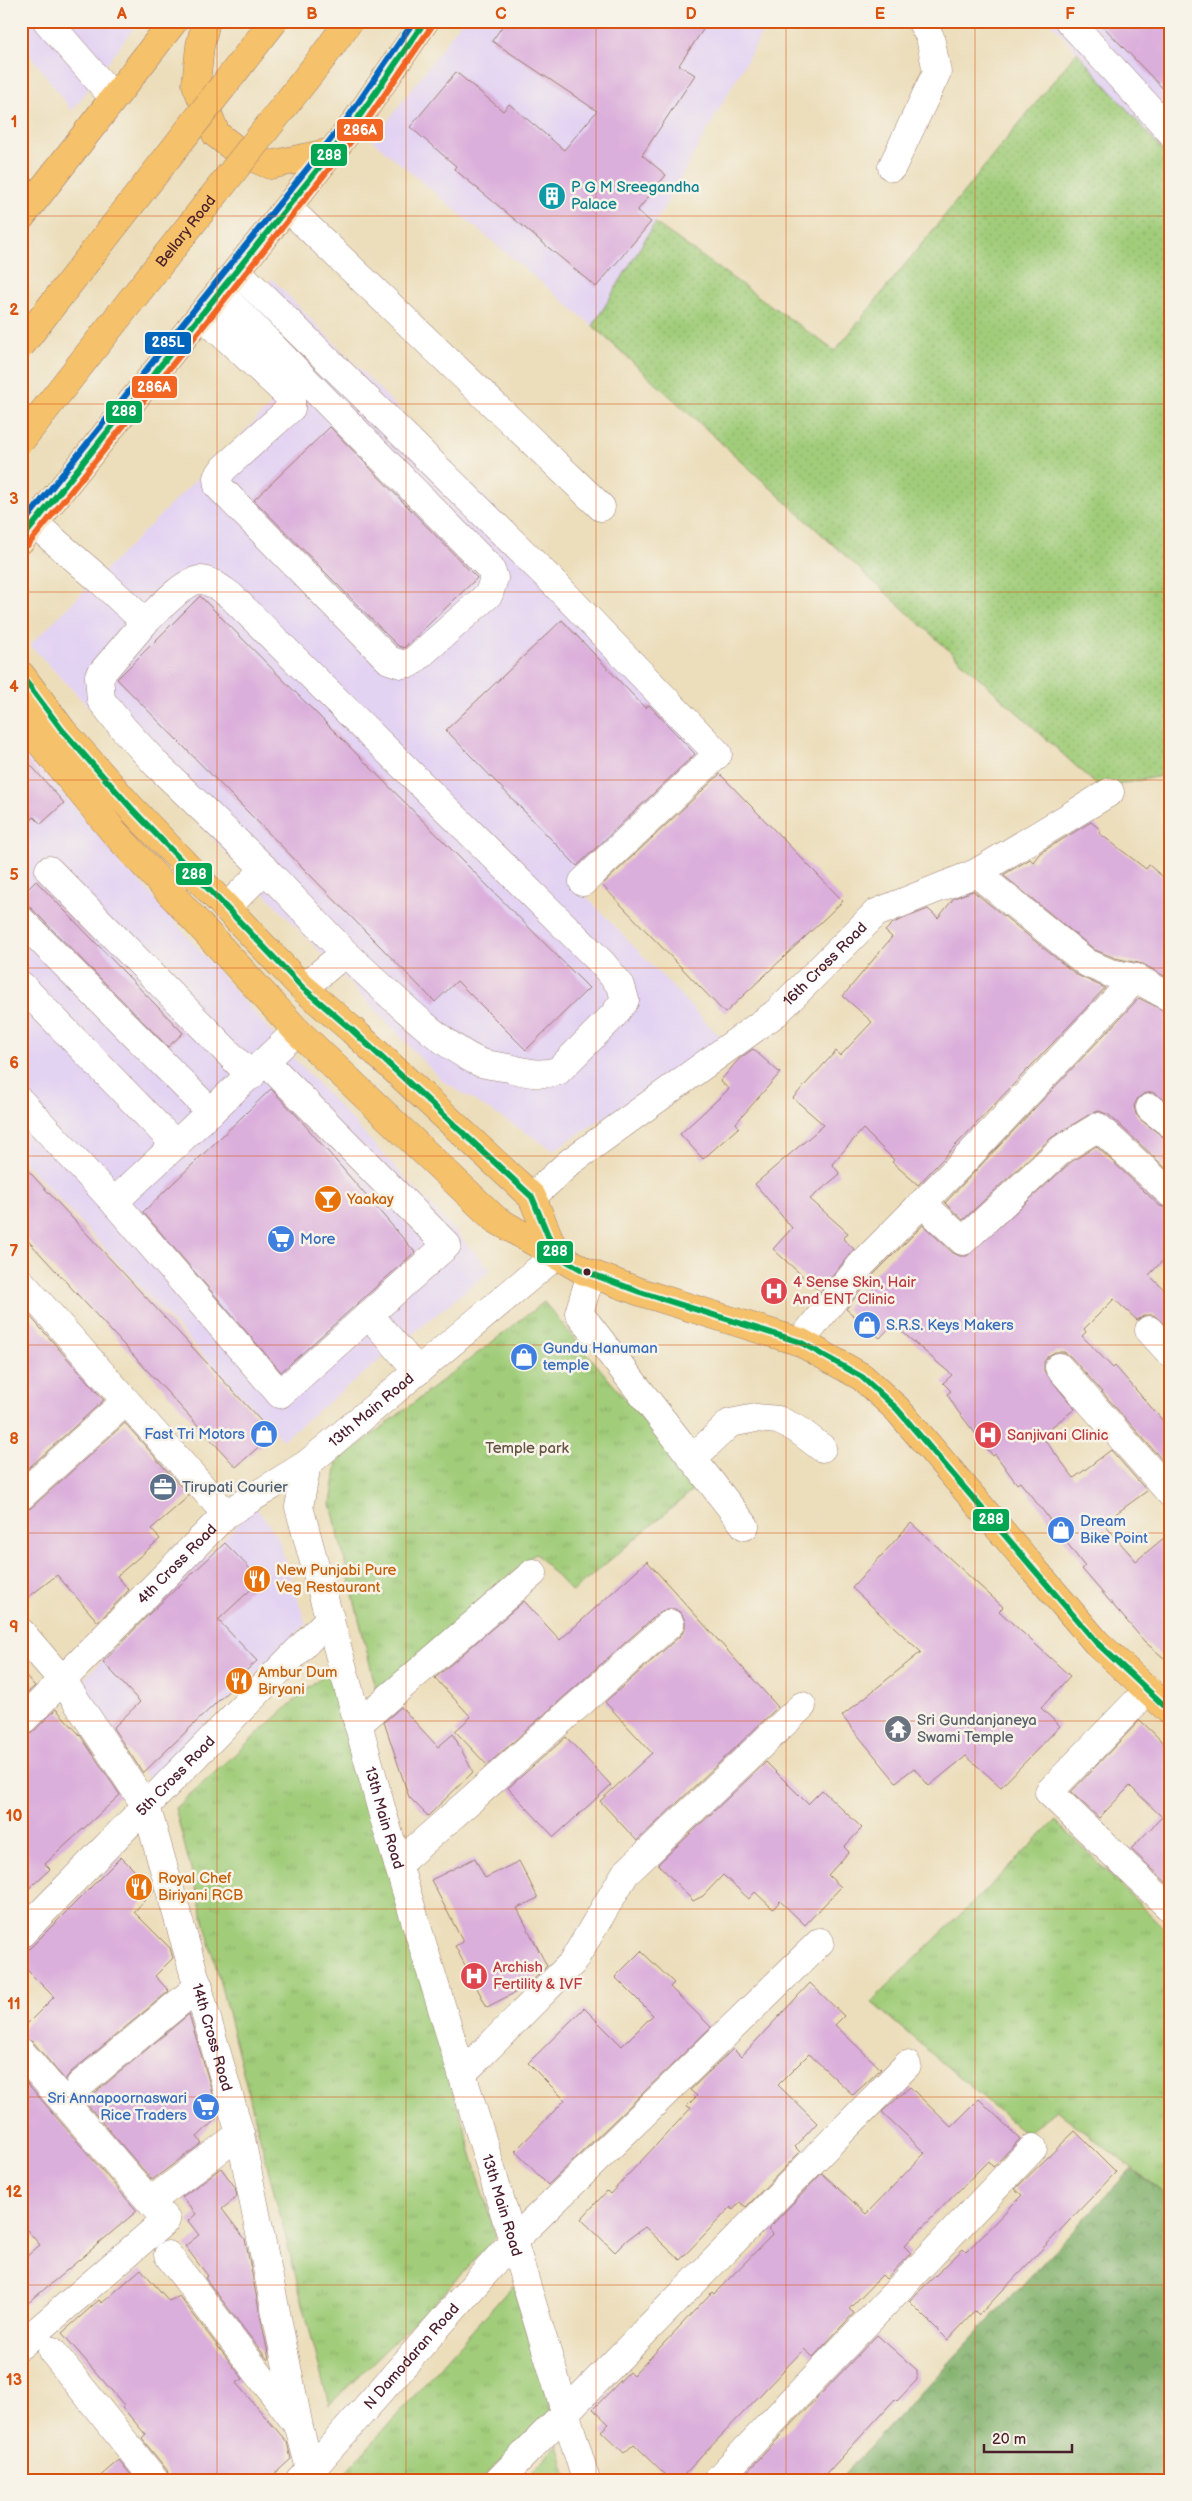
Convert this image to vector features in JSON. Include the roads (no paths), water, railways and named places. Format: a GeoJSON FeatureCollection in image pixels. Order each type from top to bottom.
{"type":"FeatureCollection","features":[{"type":"Feature","properties":{"kind":"main road"},"geometry":{"type":"LineString","coordinates":[[21,218],[113,97],[174,21]]}},
{"type":"Feature","properties":{"kind":"main road"},"geometry":{"type":"LineString","coordinates":[[206,21],[200,46],[196,84],[216,134],[239,152],[270,165],[332,152]]}},
{"type":"Feature","properties":{"kind":"main road"},"geometry":{"type":"LineString","coordinates":[[21,345],[274,21]]}},
{"type":"Feature","properties":{"kind":"main road","name":"Bellary Road"},"geometry":{"type":"LineString","coordinates":[[21,440],[324,57],[349,21]]}},
{"type":"Feature","properties":{"kind":"main road"},"geometry":{"type":"LineString","coordinates":[[28,532],[354,124],[425,21]]}},
{"type":"Feature","properties":{"kind":"main road"},"geometry":{"type":"LineString","coordinates":[[21,675],[62,730],[88,759],[303,988],[352,1030],[532,1197],[556,1255]]}},
{"type":"Feature","properties":{"kind":"main road"},"geometry":{"type":"LineString","coordinates":[[21,718],[114,832],[297,1031],[494,1219],[590,1274],[640,1292],[800,1342],[862,1378],[897,1409],[1096,1642],[1171,1712]]}},
{"type":"Feature","properties":{"kind":"street"},"geometry":{"type":"LineString","coordinates":[[47,21],[113,97]]}},
{"type":"Feature","properties":{"kind":"street"},"geometry":{"type":"LineString","coordinates":[[892,166],[937,72],[930,38],[921,21]]}},
{"type":"Feature","properties":{"kind":"street"},"geometry":{"type":"LineString","coordinates":[[1068,21],[1171,132]]}},
{"type":"Feature","properties":{"kind":"street"},"geometry":{"type":"LineString","coordinates":[[288,208],[600,507]]}},
{"type":"Feature","properties":{"kind":"street"},"geometry":{"type":"LineString","coordinates":[[237,271],[556,585],[718,754],[583,882]]}},
{"type":"Feature","properties":{"kind":"street"},"geometry":{"type":"LineString","coordinates":[[202,315],[291,398],[290,408],[224,468],[217,478],[218,486],[389,660],[401,664],[411,663],[489,594],[494,578],[490,568],[220,294]]}},
{"type":"Feature","properties":{"kind":"street"},"geometry":{"type":"LineString","coordinates":[[28,532],[145,622]]}},
{"type":"Feature","properties":{"kind":"street"},"geometry":{"type":"LineString","coordinates":[[200,580],[212,583],[231,596],[602,963],[621,986],[625,1000],[613,1016],[558,1071],[536,1074],[480,1062],[442,1039],[345,953],[265,869],[148,756],[101,700],[99,676],[145,622],[187,584],[200,580]]}},
{"type":"Feature","properties":{"kind":"street","name":"16th Cross Road"},"geometry":{"type":"LineString","coordinates":[[532,1197],[570,1162],[776,1013],[876,913],[976,873],[1110,792]]}},
{"type":"Feature","properties":{"kind":"street"},"geometry":{"type":"LineString","coordinates":[[226,908],[265,869]]}},
{"type":"Feature","properties":{"kind":"street"},"geometry":{"type":"LineString","coordinates":[[21,1102],[114,1202],[280,1394],[447,1245],[258,1069],[49,870]]}},
{"type":"Feature","properties":{"kind":"street"},"geometry":{"type":"LineString","coordinates":[[976,873],[1087,963],[1110,973],[1136,978],[1171,998]]}},
{"type":"Feature","properties":{"kind":"street"},"geometry":{"type":"LineString","coordinates":[[21,920],[211,1112]]}},
{"type":"Feature","properties":{"kind":"street"},"geometry":{"type":"LineString","coordinates":[[303,988],[345,953]]}},
{"type":"Feature","properties":{"kind":"street"},"geometry":{"type":"LineString","coordinates":[[800,1342],[860,1265],[922,1203],[1136,978]]}},
{"type":"Feature","properties":{"kind":"street"},"geometry":{"type":"LineString","coordinates":[[21,985],[176,1145]]}},
{"type":"Feature","properties":{"kind":"street"},"geometry":{"type":"LineString","coordinates":[[114,1202],[297,1031]]}},
{"type":"Feature","properties":{"kind":"street"},"geometry":{"type":"LineString","coordinates":[[922,1203],[963,1241],[1062,1149],[1098,1127],[1171,1194]]}},
{"type":"Feature","properties":{"kind":"street","name":"13th Main Road"},"geometry":{"type":"LineString","coordinates":[[556,1255],[308,1464],[300,1507],[358,1724],[398,1864],[586,2480]]}},
{"type":"Feature","properties":{"kind":"street"},"geometry":{"type":"LineString","coordinates":[[590,1274],[579,1313],[745,1526]]}},
{"type":"Feature","properties":{"kind":"street"},"geometry":{"type":"LineString","coordinates":[[21,1282],[226,1514]]}},
{"type":"Feature","properties":{"kind":"street"},"geometry":{"type":"LineString","coordinates":[[369,1315],[418,1371]]}},
{"type":"Feature","properties":{"kind":"street"},"geometry":{"type":"LineString","coordinates":[[1149,1330],[1171,1354]]}},
{"type":"Feature","properties":{"kind":"street"},"geometry":{"type":"LineString","coordinates":[[1059,1367],[1171,1494]]}},
{"type":"Feature","properties":{"kind":"street"},"geometry":{"type":"LineString","coordinates":[[21,1496],[126,1401]]}},
{"type":"Feature","properties":{"kind":"street"},"geometry":{"type":"LineString","coordinates":[[692,1459],[730,1423],[756,1418],[778,1420],[797,1429],[822,1448]]}},
{"type":"Feature","properties":{"kind":"street","name":"4th Cross Road"},"geometry":{"type":"LineString","coordinates":[[21,1722],[226,1514],[308,1464]]}},
{"type":"Feature","properties":{"kind":"street"},"geometry":{"type":"LineString","coordinates":[[358,1724],[533,1573]]}},
{"type":"Feature","properties":{"kind":"street","name":"5th Cross Road"},"geometry":{"type":"LineString","coordinates":[[21,1934],[330,1618]]}},
{"type":"Feature","properties":{"kind":"street"},"geometry":{"type":"LineString","coordinates":[[398,1864],[670,1624]]}},
{"type":"Feature","properties":{"kind":"street","name":"14th Cross Road"},"geometry":{"type":"LineString","coordinates":[[21,1632],[62,1681],[146,1806],[240,2134],[308,2477]]}},
{"type":"Feature","properties":{"kind":"street"},"geometry":{"type":"LineString","coordinates":[[1148,1690],[1049,1792],[1171,1909]]}},
{"type":"Feature","properties":{"kind":"street"},"geometry":{"type":"LineString","coordinates":[[462,2074],[572,1963],[625,1874],[802,1706]]}},
{"type":"Feature","properties":{"kind":"street","name":"N Damodaran Road"},"geometry":{"type":"LineString","coordinates":[[308,2477],[513,2241],[820,1942]]}},
{"type":"Feature","properties":{"kind":"street"},"geometry":{"type":"LineString","coordinates":[[80,2085],[199,1986]]}},
{"type":"Feature","properties":{"kind":"street"},"geometry":{"type":"LineString","coordinates":[[21,2052],[166,2220],[21,2345]]}},
{"type":"Feature","properties":{"kind":"street"},"geometry":{"type":"LineString","coordinates":[[499,2480],[907,2065]]}},
{"type":"Feature","properties":{"kind":"street"},"geometry":{"type":"LineString","coordinates":[[159,2195],[240,2134]]}},
{"type":"Feature","properties":{"kind":"street"},"geometry":{"type":"LineString","coordinates":[[717,2480],[1033,2148]]}},
{"type":"Feature","properties":{"kind":"street"},"geometry":{"type":"LineString","coordinates":[[168,2255],[299,2427]]}},
{"type":"Feature","properties":{"kind":"street"},"geometry":{"type":"LineString","coordinates":[[52,2351],[155,2480]]}},
{"type":"Feature","properties":{"kind":"place","name":"P G M Sreegandha Palace"},"geometry":{"type":"Point","coordinates":[552,196]}},
{"type":"Feature","properties":{"kind":"place","name":"Yaakay"},"geometry":{"type":"Point","coordinates":[328,1199]}},
{"type":"Feature","properties":{"kind":"place","name":"More"},"geometry":{"type":"Point","coordinates":[281,1239]}},
{"type":"Feature","properties":{"kind":"place","name":"4 Sense Skin, Hair And ENT Clinic"},"geometry":{"type":"Point","coordinates":[774,1291]}},
{"type":"Feature","properties":{"kind":"place","name":"S.R.S. Keys Makers"},"geometry":{"type":"Point","coordinates":[867,1325]}},
{"type":"Feature","properties":{"kind":"place","name":"Gundu Hanuman temple"},"geometry":{"type":"Point","coordinates":[524,1357]}},
{"type":"Feature","properties":{"kind":"place","name":"Fast Tri Motors"},"geometry":{"type":"Point","coordinates":[264,1434]}},
{"type":"Feature","properties":{"kind":"place","name":"Sanjivani Clinic"},"geometry":{"type":"Point","coordinates":[988,1435]}},
{"type":"Feature","properties":{"kind":"place","name":"Tirupati Courier"},"geometry":{"type":"Point","coordinates":[163,1487]}},
{"type":"Feature","properties":{"kind":"place","name":"Dream Bike Point"},"geometry":{"type":"Point","coordinates":[1061,1530]}},
{"type":"Feature","properties":{"kind":"place","name":"New Punjabi Pure Veg Restaurant"},"geometry":{"type":"Point","coordinates":[257,1579]}},
{"type":"Feature","properties":{"kind":"place","name":"Ambur Dum Biryani"},"geometry":{"type":"Point","coordinates":[239,1681]}},
{"type":"Feature","properties":{"kind":"place","name":"Sri Gundanjaneya Swami Temple"},"geometry":{"type":"Point","coordinates":[898,1729]}},
{"type":"Feature","properties":{"kind":"place","name":"Royal Chef Biriyani RCB"},"geometry":{"type":"Point","coordinates":[139,1887]}},
{"type":"Feature","properties":{"kind":"place","name":"Archish Fertility & IVF"},"geometry":{"type":"Point","coordinates":[474,1976]}},
{"type":"Feature","properties":{"kind":"place","name":"Sri Annapoornaswari Rice Traders"},"geometry":{"type":"Point","coordinates":[206,2107]}},
{"type":"Feature","properties":{"kind":"park label","name":"Temple park"},"geometry":{"type":"Point","coordinates":[527,1448]}}]}
